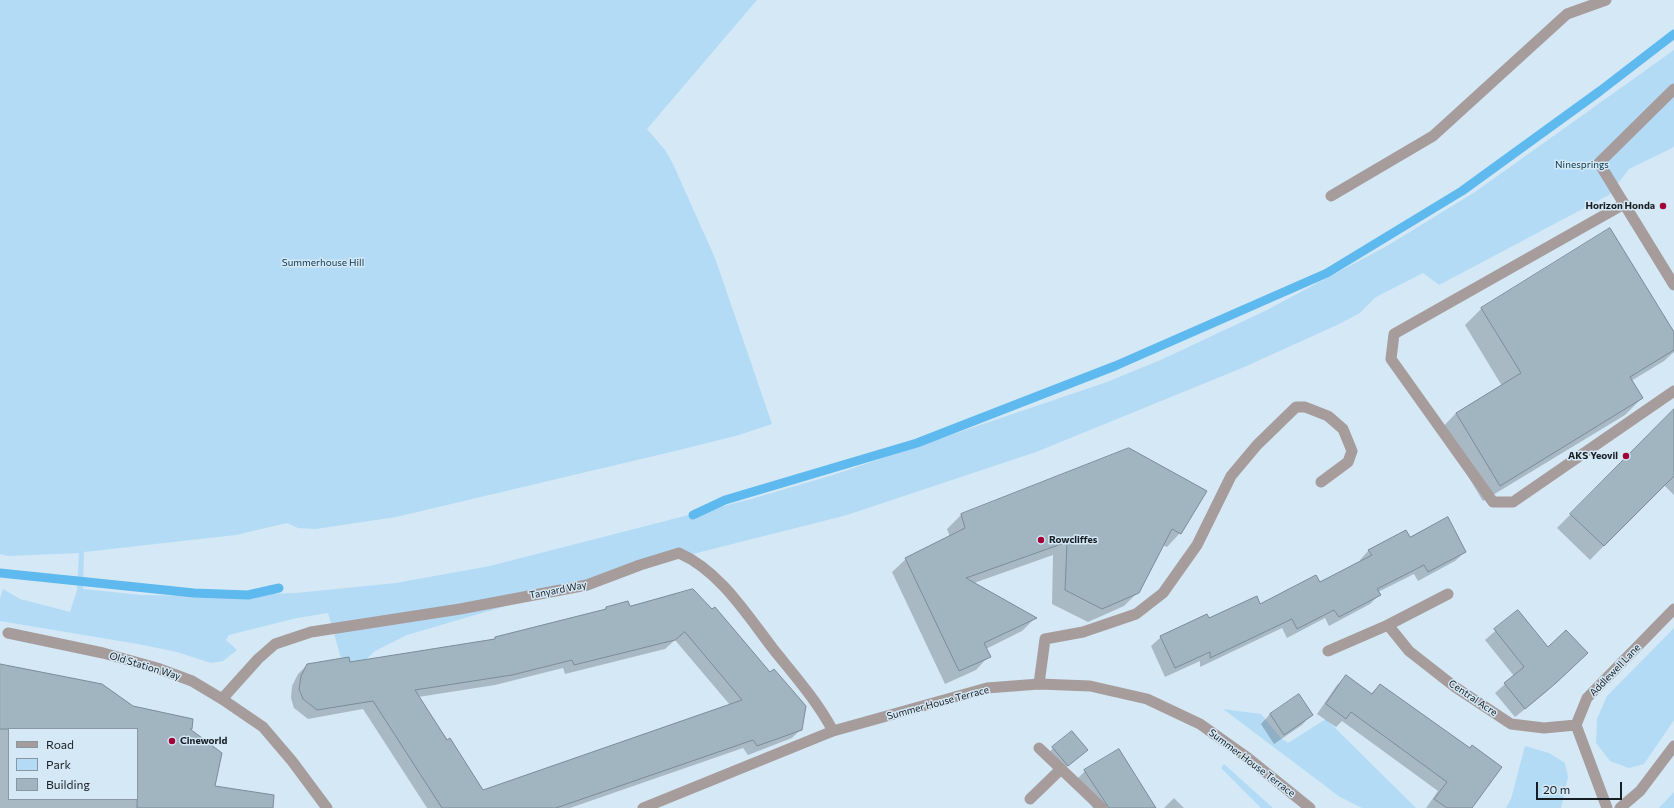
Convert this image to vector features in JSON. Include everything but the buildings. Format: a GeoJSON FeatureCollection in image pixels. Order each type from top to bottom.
{"type":"FeatureCollection","features":[{"type":"Feature","properties":{"kind":"street"},"geometry":{"type":"LineString","coordinates":[[1331,196],[1434,136],[1567,14],[1606,0]]}},
{"type":"Feature","properties":{"kind":"street"},"geometry":{"type":"LineString","coordinates":[[1674,90],[1599,163],[1674,285]]}},
{"type":"Feature","properties":{"kind":"street"},"geometry":{"type":"LineString","coordinates":[[1624,204],[1394,334],[1391,359],[1493,502],[1513,502],[1674,391]]}},
{"type":"Feature","properties":{"kind":"street"},"geometry":{"type":"LineString","coordinates":[[1039,684],[1045,639],[1083,632],[1136,614],[1163,593],[1198,545],[1231,476],[1257,445],[1296,407],[1305,407],[1328,416],[1344,429],[1352,451],[1348,462],[1321,482]]}},
{"type":"Feature","properties":{"kind":"street","name":"Tanyard Way"},"geometry":{"type":"LineString","coordinates":[[222,699],[258,659],[275,644],[311,632],[460,609],[587,585],[640,565],[679,553],[691,558],[728,590],[816,703],[833,731]]}},
{"type":"Feature","properties":{"kind":"street"},"geometry":{"type":"LineString","coordinates":[[1328,651],[1388,626],[1448,594]]}},
{"type":"Feature","properties":{"kind":"street","name":"Addlewell Lane"},"geometry":{"type":"LineString","coordinates":[[1576,725],[1587,698],[1674,609]]}},
{"type":"Feature","properties":{"kind":"street","name":"Central Acre"},"geometry":{"type":"LineString","coordinates":[[1388,626],[1409,651],[1455,687],[1511,724],[1544,728],[1576,725]]}},
{"type":"Feature","properties":{"kind":"street","name":"Old Station Way"},"geometry":{"type":"LineString","coordinates":[[4,632],[103,653],[157,668],[192,681],[222,699],[263,727],[292,761],[327,808]]}},
{"type":"Feature","properties":{"kind":"street","name":"Summer House Terrace"},"geometry":{"type":"LineString","coordinates":[[643,808],[833,731],[987,688],[1039,684],[1090,686],[1147,699],[1200,724],[1248,758],[1310,808]]}},
{"type":"Feature","properties":{"kind":"street"},"geometry":{"type":"LineString","coordinates":[[1576,725],[1608,808]]}},
{"type":"Feature","properties":{"kind":"street"},"geometry":{"type":"LineString","coordinates":[[1620,808],[1640,791],[1674,746]]}},
{"type":"Feature","properties":{"kind":"street"},"geometry":{"type":"LineString","coordinates":[[1039,748],[1102,808]]}},
{"type":"Feature","properties":{"kind":"street"},"geometry":{"type":"LineString","coordinates":[[1030,799],[1061,769]]}},
{"type":"Feature","properties":{"kind":"green space","name":"Summerhouse Hill"},"geometry":{"type":"Polygon","coordinates":[[[0,0],[757,0],[647,129],[665,150],[673,164],[715,258],[772,424],[739,435],[675,451],[396,517],[316,529],[298,528],[287,523],[236,535],[84,552],[83,589],[142,595],[190,596],[296,593],[396,583],[490,566],[751,499],[833,475],[1107,382],[1163,359],[1265,311],[1387,246],[1475,192],[1674,50],[1674,147],[1629,169],[1609,195],[1439,285],[1423,273],[1376,297],[1360,313],[1337,325],[1242,368],[1036,452],[847,515],[618,573],[407,635],[375,651],[355,670],[346,675],[328,613],[297,618],[229,635],[226,640],[237,650],[223,661],[211,663],[177,652],[138,644],[0,621],[0,599],[3,589],[20,599],[70,612],[77,590],[79,553],[8,556],[0,554],[0,0]]]}},
{"type":"Feature","properties":{"kind":"green space"},"geometry":{"type":"Polygon","coordinates":[[[1674,628],[1674,720],[1644,764],[1629,768],[1610,761],[1596,743],[1597,719],[1607,696],[1674,628]]]}},
{"type":"Feature","properties":{"kind":"green space"},"geometry":{"type":"Polygon","coordinates":[[[1223,709],[1261,714],[1281,738],[1288,743],[1326,719],[1416,808],[1362,808],[1340,797],[1223,709]]]}},
{"type":"Feature","properties":{"kind":"green space"},"geometry":{"type":"Polygon","coordinates":[[[1525,746],[1549,753],[1565,763],[1568,777],[1561,808],[1506,808],[1511,799],[1525,746]]]}},
{"type":"Feature","properties":{"kind":"green space"},"geometry":{"type":"Polygon","coordinates":[[[1224,764],[1273,808],[1261,808],[1221,768],[1224,764]]]}},
{"type":"Feature","properties":{"kind":"green space"},"geometry":{"type":"Polygon","coordinates":[[[1674,792],[1674,808],[1659,808],[1674,792]]]}},
{"type":"Feature","properties":{"kind":"waterway"},"geometry":{"type":"LineString","coordinates":[[693,515],[725,500],[917,443],[1115,366],[1327,273],[1462,191],[1600,91],[1674,34]]}},
{"type":"Feature","properties":{"kind":"waterway"},"geometry":{"type":"LineString","coordinates":[[0,573],[194,593],[248,595],[279,588]]}},
{"type":"Feature","properties":{"kind":"place","name":"Horizon Honda"},"geometry":{"type":"Point","coordinates":[1663,206]}},
{"type":"Feature","properties":{"kind":"place","name":"AKS Yeovil"},"geometry":{"type":"Point","coordinates":[1626,456]}},
{"type":"Feature","properties":{"kind":"place","name":"Rowcliffes"},"geometry":{"type":"Point","coordinates":[1041,540]}},
{"type":"Feature","properties":{"kind":"place","name":"Cineworld"},"geometry":{"type":"Point","coordinates":[172,741]}},
{"type":"Feature","properties":{"kind":"park label","name":"Ninesprings"},"geometry":{"type":"Point","coordinates":[1582,165]}}]}
